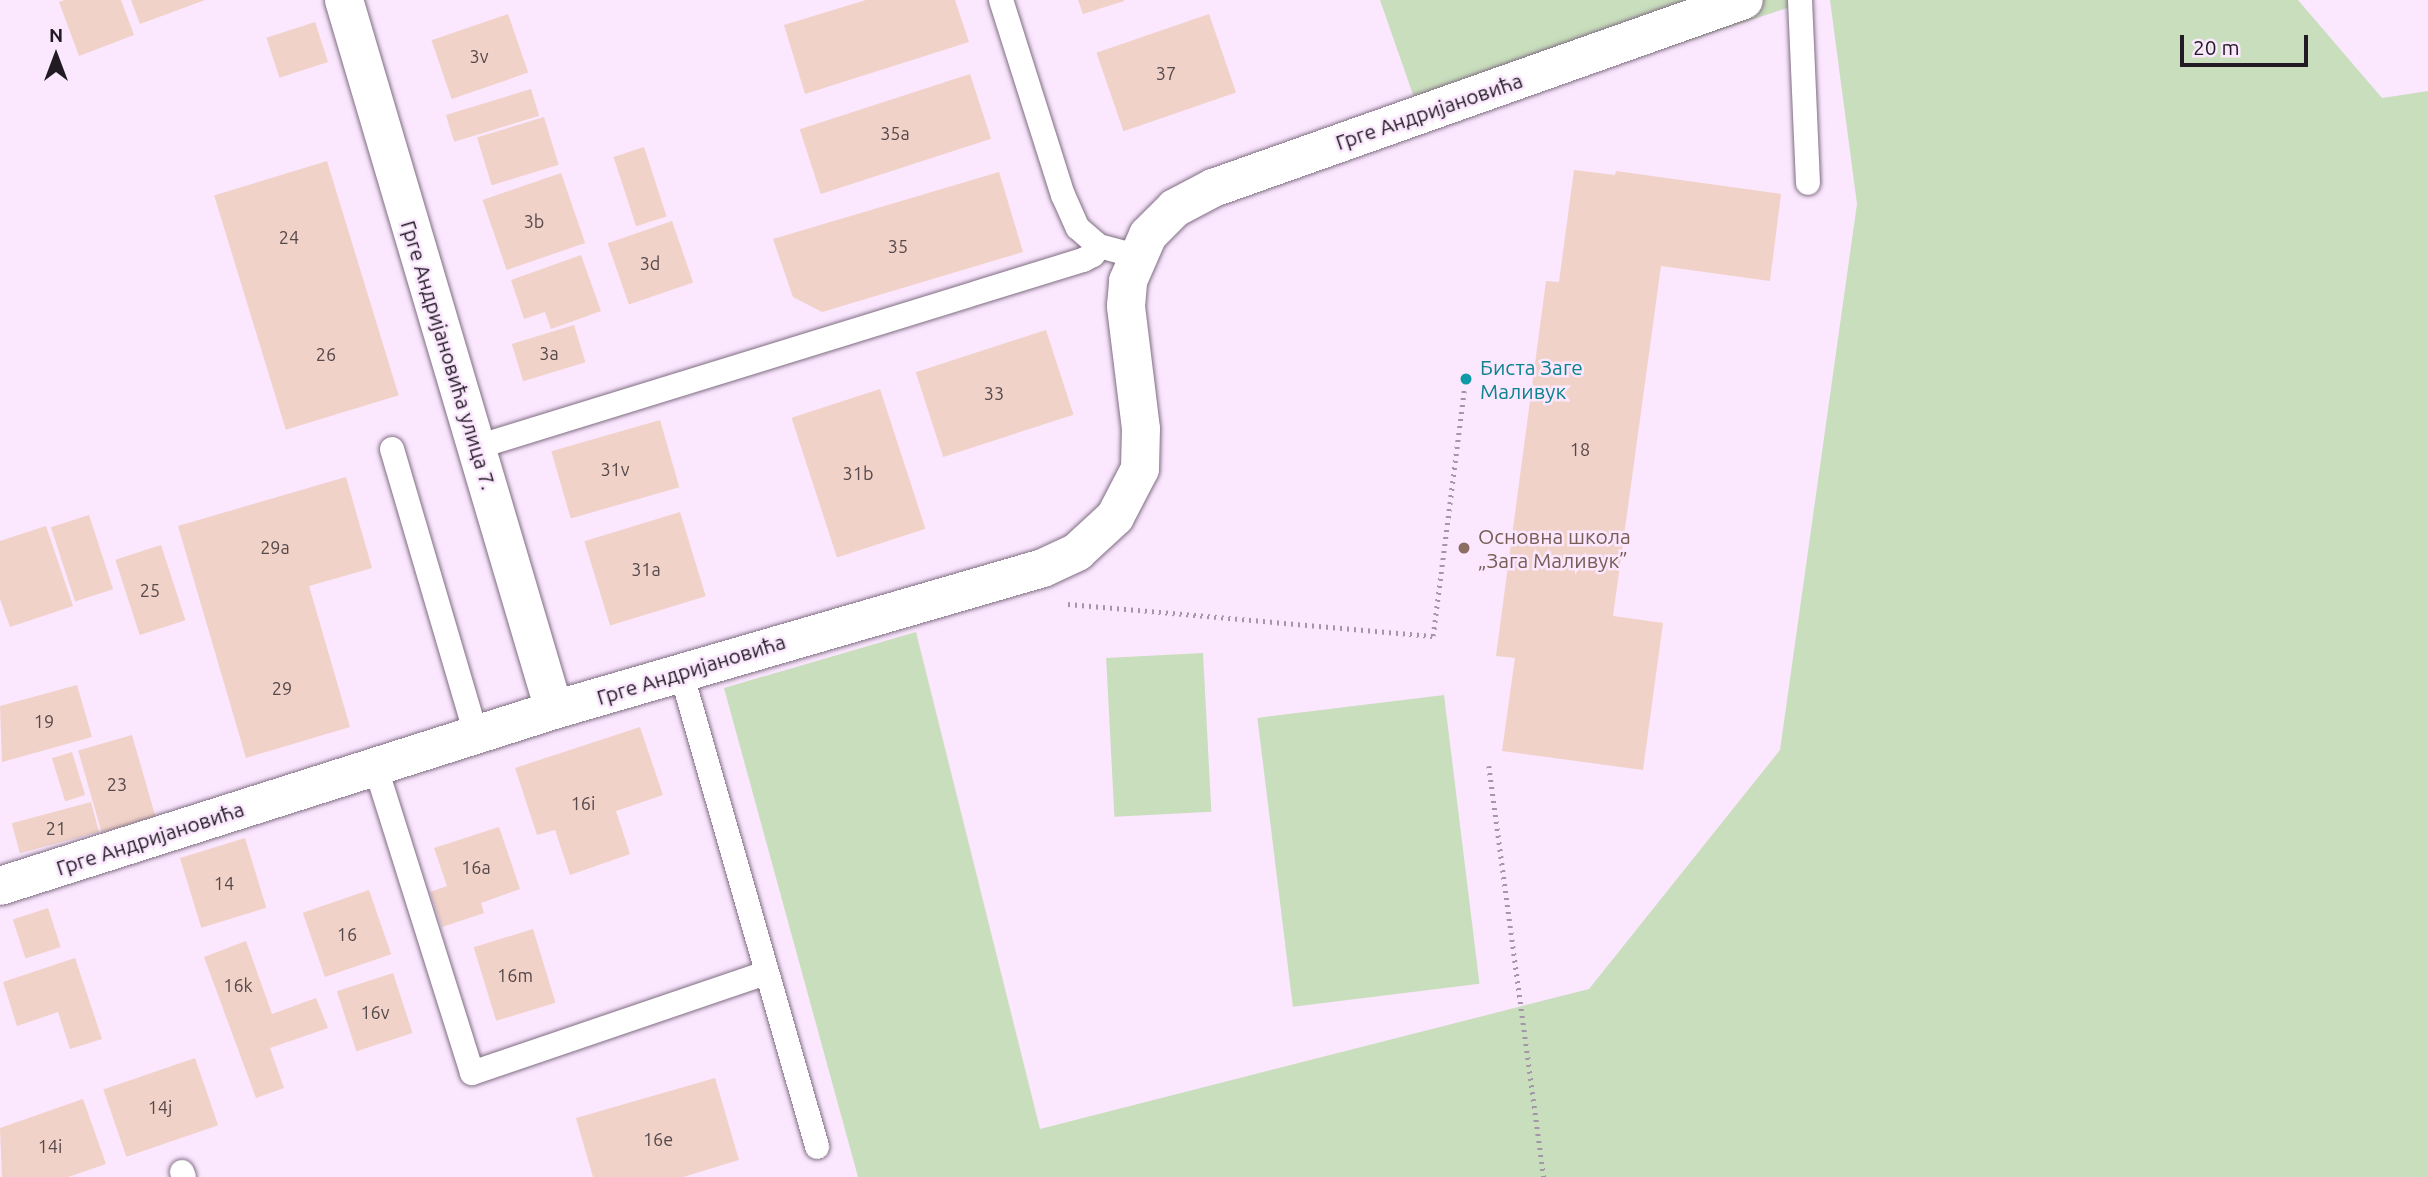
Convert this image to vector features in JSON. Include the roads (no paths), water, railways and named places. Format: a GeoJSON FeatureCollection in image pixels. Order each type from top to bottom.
{"type":"FeatureCollection","features":[{"type":"Feature","properties":{"kind":"street","name":"Грге Андријановића улица 7."},"geometry":{"type":"LineString","coordinates":[[344,0],[554,710]]}},
{"type":"Feature","properties":{"kind":"street","name":"Грге Андријановића"},"geometry":{"type":"LineString","coordinates":[[0,886],[554,710],[1043,568],[1077,552],[1098,535],[1129,496],[1140,469],[1141,429],[1126,306],[1128,281],[1148,235],[1175,208],[1213,188],[1744,0]]}},
{"type":"Feature","properties":{"kind":"lane"},"geometry":{"type":"LineString","coordinates":[[1001,0],[1063,195],[1078,228],[1099,246],[1137,256]]}},
{"type":"Feature","properties":{"kind":"lane"},"geometry":{"type":"LineString","coordinates":[[1800,0],[1808,183]]}},
{"type":"Feature","properties":{"kind":"lane"},"geometry":{"type":"LineString","coordinates":[[477,447],[1083,260],[1093,255],[1099,246]]}},
{"type":"Feature","properties":{"kind":"lane"},"geometry":{"type":"LineString","coordinates":[[392,449],[476,734]]}},
{"type":"Feature","properties":{"kind":"lane"},"geometry":{"type":"LineString","coordinates":[[681,672],[817,1147]]}},
{"type":"Feature","properties":{"kind":"lane"},"geometry":{"type":"LineString","coordinates":[[375,765],[472,1073],[766,973]]}},
{"type":"Feature","properties":{"kind":"place","name":"Биста Заге Маливук"},"geometry":{"type":"Point","coordinates":[1466,379]}},
{"type":"Feature","properties":{"kind":"place","name":"Основна школа „Зага Маливук”"},"geometry":{"type":"Point","coordinates":[1464,548]}}]}
